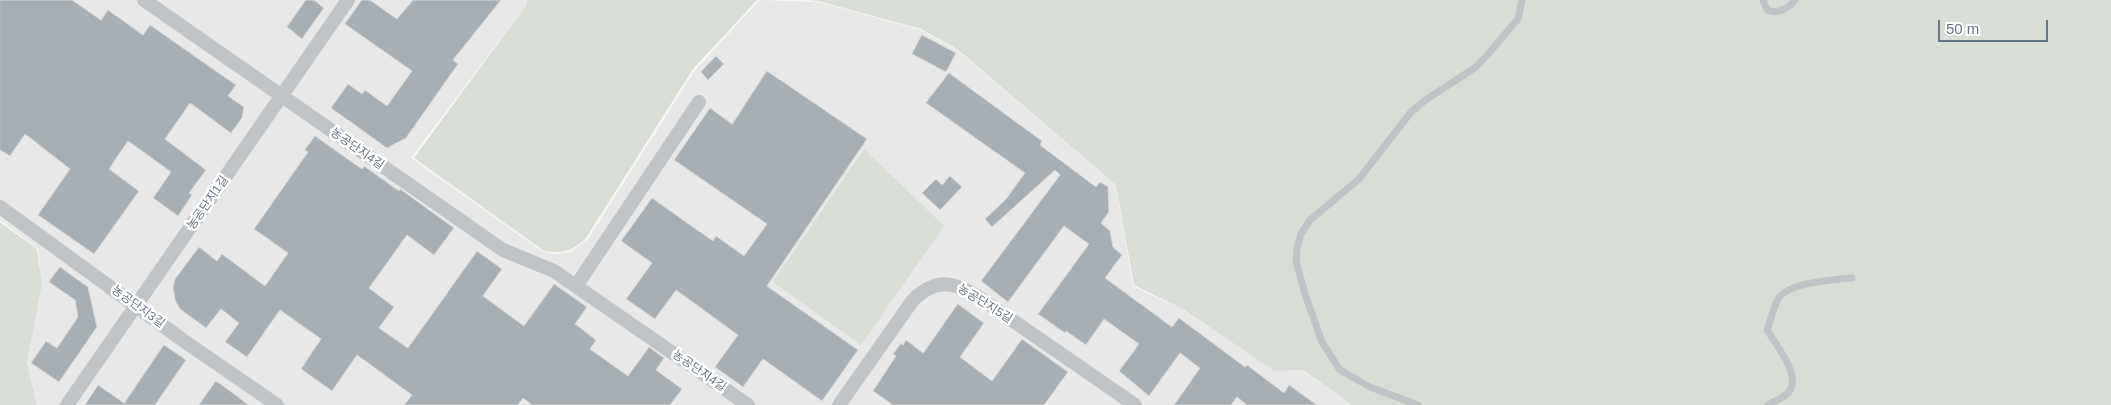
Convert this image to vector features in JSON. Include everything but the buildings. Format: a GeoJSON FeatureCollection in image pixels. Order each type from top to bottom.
{"type":"FeatureCollection","features":[{"type":"Feature","properties":{"kind":"street","name":"농공단지4길"},"geometry":{"type":"LineString","coordinates":[[144,0],[503,250],[554,271],[748,405]]}},
{"type":"Feature","properties":{"kind":"street","name":"농공단지1길"},"geometry":{"type":"LineString","coordinates":[[67,405],[348,0]]}},
{"type":"Feature","properties":{"kind":"street"},"geometry":{"type":"LineString","coordinates":[[576,286],[699,102]]}},
{"type":"Feature","properties":{"kind":"street","name":"농공단지3길"},"geometry":{"type":"LineString","coordinates":[[0,207],[277,405]]}},
{"type":"Feature","properties":{"kind":"street","name":"농공단지5길"},"geometry":{"type":"LineString","coordinates":[[839,405],[913,300],[928,288],[948,284],[964,288],[980,298],[1135,405]]}},
{"type":"Feature","properties":{"kind":"lane"},"geometry":{"type":"LineString","coordinates":[[1418,405],[1370,388],[1340,370],[1322,342],[1305,294],[1296,261],[1297,248],[1301,234],[1310,220],[1359,179],[1410,112],[1476,67],[1488,54],[1518,19],[1522,0]]}},
{"type":"Feature","properties":{"kind":"lane"},"geometry":{"type":"LineString","coordinates":[[1763,0],[1767,10],[1774,12],[1783,10],[1795,0]]}},
{"type":"Feature","properties":{"kind":"lane"},"geometry":{"type":"LineString","coordinates":[[1768,405],[1788,394],[1792,386],[1793,377],[1767,330],[1778,300],[1784,292],[1798,287],[1852,278]]}},
{"type":"Feature","properties":{"kind":"shaded area"},"geometry":{"type":"Polygon","coordinates":[[[0,0],[527,0],[527,4],[411,158],[543,252],[556,254],[571,252],[588,239],[695,70],[760,0],[818,2],[921,30],[958,51],[1116,185],[1133,286],[1183,310],[1274,371],[1302,370],[1352,405],[37,405],[27,363],[42,284],[38,249],[0,220],[0,0]]]}},
{"type":"Feature","properties":{"kind":"shaded area"},"geometry":{"type":"Polygon","coordinates":[[[527,0],[757,0],[693,69],[586,238],[572,249],[562,252],[544,251],[414,158],[527,4],[527,0]]]}},
{"type":"Feature","properties":{"kind":"shaded area"},"geometry":{"type":"Polygon","coordinates":[[[808,0],[2111,0],[2111,405],[1352,405],[1303,370],[1274,371],[1184,310],[1134,285],[1116,185],[958,50],[921,29],[818,1],[808,0]]]}},
{"type":"Feature","properties":{"kind":"shaded area"},"geometry":{"type":"Polygon","coordinates":[[[864,149],[944,226],[861,345],[773,282],[864,149]]]}},
{"type":"Feature","properties":{"kind":"shaded area"},"geometry":{"type":"Polygon","coordinates":[[[0,222],[37,249],[42,284],[27,363],[37,405],[0,405],[0,222]]]}}]}
